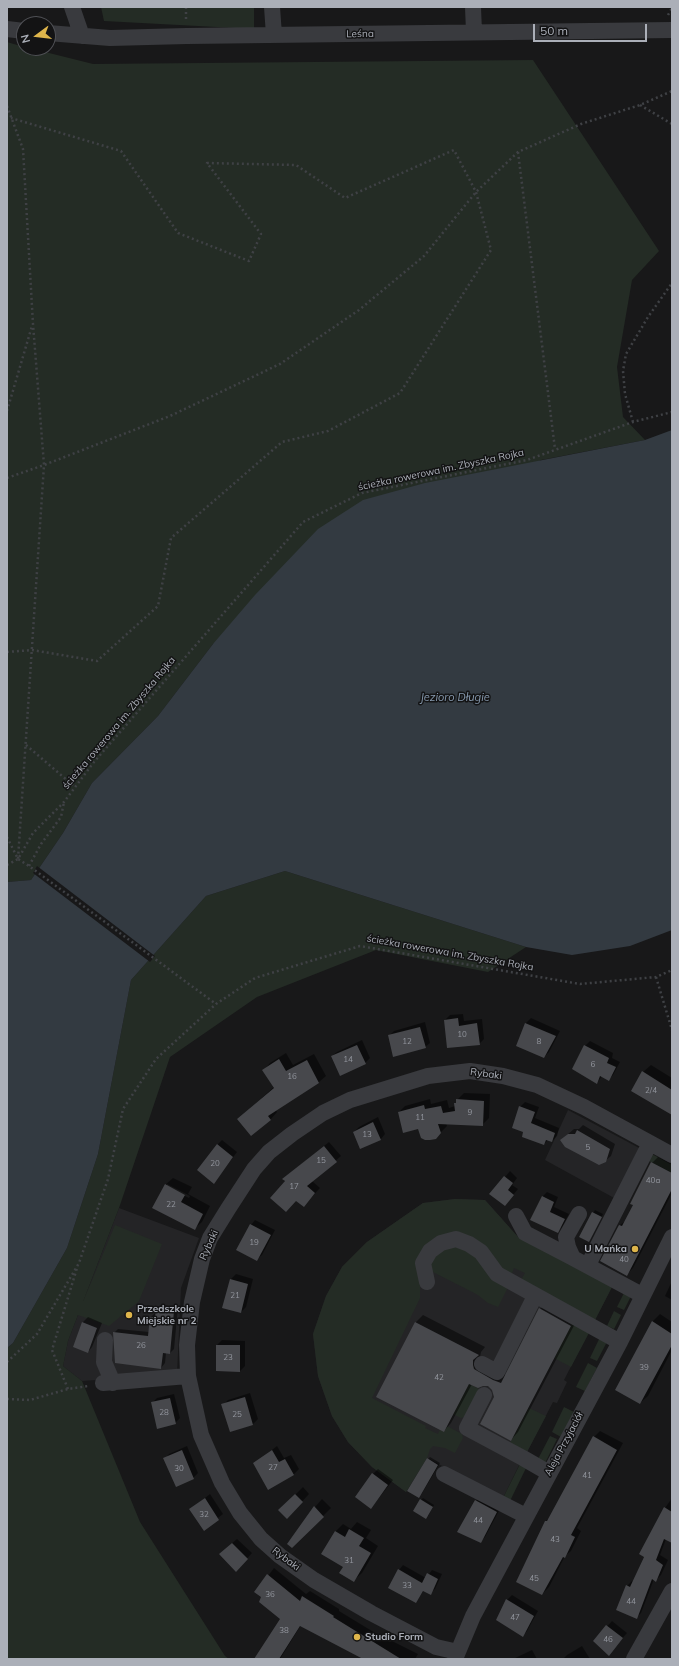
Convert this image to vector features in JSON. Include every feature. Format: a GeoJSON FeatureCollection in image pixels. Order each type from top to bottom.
{"type":"FeatureCollection","features":[{"type":"Feature","properties":{"kind":"street"},"geometry":{"type":"LineString","coordinates":[[72,7],[82,36]]}},
{"type":"Feature","properties":{"kind":"street"},"geometry":{"type":"LineString","coordinates":[[272,7],[274,35]]}},
{"type":"Feature","properties":{"kind":"street"},"geometry":{"type":"LineString","coordinates":[[474,7],[474,32]]}},
{"type":"Feature","properties":{"kind":"street","name":"Leśna"},"geometry":{"type":"LineString","coordinates":[[56,34],[110,38],[672,30]]}},
{"type":"Feature","properties":{"kind":"street","name":"Rybaki"},"geometry":{"type":"LineString","coordinates":[[459,1657],[436,1647],[371,1613],[314,1580],[280,1556],[261,1539],[240,1513],[222,1483],[201,1435],[188,1376],[187,1345],[192,1302],[202,1259],[210,1238],[254,1169],[269,1152],[292,1134],[323,1113],[350,1100],[428,1076],[470,1071],[503,1076],[537,1086],[584,1107],[672,1155]]}},
{"type":"Feature","properties":{"kind":"street"},"geometry":{"type":"LineString","coordinates":[[588,1265],[650,1143]]}},
{"type":"Feature","properties":{"kind":"street"},"geometry":{"type":"LineString","coordinates":[[574,1258],[568,1247],[566,1237],[579,1214]]}},
{"type":"Feature","properties":{"kind":"street"},"geometry":{"type":"LineString","coordinates":[[516,1216],[525,1233],[588,1265],[642,1295]]}},
{"type":"Feature","properties":{"kind":"street","name":"Aleja Przyjaciół"},"geometry":{"type":"LineString","coordinates":[[459,1657],[473,1616],[620,1342],[642,1295],[672,1238]]}},
{"type":"Feature","properties":{"kind":"street"},"geometry":{"type":"LineString","coordinates":[[427,1282],[423,1263],[430,1251],[440,1242],[456,1239],[469,1244],[481,1252],[497,1274],[620,1342]]}},
{"type":"Feature","properties":{"kind":"street"},"geometry":{"type":"LineString","coordinates":[[482,1364],[497,1372],[535,1296]]}},
{"type":"Feature","properties":{"kind":"street"},"geometry":{"type":"LineString","coordinates":[[106,1340],[104,1362],[108,1383],[188,1376]]}},
{"type":"Feature","properties":{"kind":"street"},"geometry":{"type":"LineString","coordinates":[[484,1395],[467,1428],[549,1473]]}},
{"type":"Feature","properties":{"kind":"street"},"geometry":{"type":"LineString","coordinates":[[444,1474],[526,1516]]}},
{"type":"Feature","properties":{"kind":"street"},"geometry":{"type":"LineString","coordinates":[[634,1659],[672,1591]]}},
{"type":"Feature","properties":{"kind":"path"},"geometry":{"type":"LineString","coordinates":[[7,478],[170,416],[280,364],[359,310],[424,256],[476,192],[518,152],[581,124],[640,105],[672,91]]}},
{"type":"Feature","properties":{"kind":"path"},"geometry":{"type":"LineString","coordinates":[[640,105],[672,124]]}},
{"type":"Feature","properties":{"kind":"path"},"geometry":{"type":"LineString","coordinates":[[7,106],[23,149],[33,324],[44,465],[18,859]]}},
{"type":"Feature","properties":{"kind":"path"},"geometry":{"type":"LineString","coordinates":[[7,652],[32,650],[97,661],[158,606],[171,538],[282,442],[328,431],[400,393],[491,250],[476,192],[454,150],[345,198],[296,165],[207,163],[261,234],[249,261],[178,233],[121,150],[11,118]]}},
{"type":"Feature","properties":{"kind":"path"},"geometry":{"type":"LineString","coordinates":[[518,152],[555,449]]}},
{"type":"Feature","properties":{"kind":"path"},"geometry":{"type":"LineString","coordinates":[[633,422],[626,394],[623,371],[626,354],[648,317],[672,283]]}},
{"type":"Feature","properties":{"kind":"path"},"geometry":{"type":"LineString","coordinates":[[7,411],[33,324]]}},
{"type":"Feature","properties":{"kind":"path","name":"ścieżka rowerowa im. Zbyszka Rojka"},"geometry":{"type":"LineString","coordinates":[[29,866],[41,844],[61,817],[64,802],[94,762],[303,522],[362,493],[527,460],[633,422],[672,412]]}},
{"type":"Feature","properties":{"kind":"path"},"geometry":{"type":"LineString","coordinates":[[26,745],[75,787]]}},
{"type":"Feature","properties":{"kind":"path"},"geometry":{"type":"LineString","coordinates":[[7,865],[18,859],[33,833],[64,802]]}},
{"type":"Feature","properties":{"kind":"path"},"geometry":{"type":"LineString","coordinates":[[7,837],[18,859],[216,1004]]}},
{"type":"Feature","properties":{"kind":"path","name":"ścieżka rowerowa im. Zbyszka Rojka"},"geometry":{"type":"LineString","coordinates":[[79,1263],[108,1179],[123,1109],[156,1059],[216,1004],[255,978],[360,946],[580,984],[656,977],[672,970]]}},
{"type":"Feature","properties":{"kind":"path"},"geometry":{"type":"LineString","coordinates":[[656,977],[672,1030]]}},
{"type":"Feature","properties":{"kind":"path"},"geometry":{"type":"LineString","coordinates":[[7,1362],[37,1334],[79,1263]]}},
{"type":"Feature","properties":{"kind":"path"},"geometry":{"type":"LineString","coordinates":[[68,1389],[52,1350],[79,1263]]}},
{"type":"Feature","properties":{"kind":"path"},"geometry":{"type":"LineString","coordinates":[[7,1399],[30,1400],[68,1389],[108,1383]]}},
{"type":"Feature","properties":{"kind":"shaded area"},"geometry":{"type":"Polygon","coordinates":[[[101,7],[254,7],[254,29],[104,21],[101,7]]]}},
{"type":"Feature","properties":{"kind":"shaded area"},"geometry":{"type":"Polygon","coordinates":[[[7,42],[16,45],[16,56],[56,56],[56,55],[93,64],[533,60],[659,251],[632,280],[617,367],[623,417],[645,440],[541,460],[213,644],[158,716],[92,783],[63,833],[31,880],[7,882],[7,42]]]}},
{"type":"Feature","properties":{"kind":"shaded area"},"geometry":{"type":"Polygon","coordinates":[[[285,871],[526,947],[488,972],[376,950],[257,997],[170,1057],[119,1208],[83,1302],[115,1225],[162,1244],[139,1301],[109,1326],[78,1315],[68,1341],[63,1366],[82,1381],[140,1522],[225,1656],[229,1659],[7,1659],[7,1348],[13,1343],[67,1248],[98,1154],[131,980],[206,896],[285,871]]]}},
{"type":"Feature","properties":{"kind":"shaded area"},"geometry":{"type":"Polygon","coordinates":[[[568,1110],[641,1149],[616,1199],[545,1160],[568,1110]]]}},
{"type":"Feature","properties":{"kind":"shaded area"},"geometry":{"type":"Polygon","coordinates":[[[650,1153],[672,1165],[672,1173],[647,1160],[650,1153]]]}},
{"type":"Feature","properties":{"kind":"shaded area"},"geometry":{"type":"Polygon","coordinates":[[[455,1199],[485,1200],[518,1237],[613,1285],[564,1380],[567,1382],[557,1403],[553,1402],[527,1452],[526,1451],[503,1498],[427,1458],[406,1492],[372,1467],[348,1442],[332,1416],[318,1376],[313,1334],[326,1296],[342,1267],[367,1242],[423,1203],[455,1199]]]}},
{"type":"Feature","properties":{"kind":"shaded area"},"geometry":{"type":"Polygon","coordinates":[[[455,1199],[485,1200],[518,1237],[613,1285],[594,1322],[521,1280],[525,1273],[514,1268],[511,1276],[457,1236],[420,1262],[420,1298],[372,1398],[426,1426],[425,1428],[438,1434],[440,1430],[444,1432],[447,1426],[462,1434],[463,1438],[455,1453],[445,1448],[433,1446],[406,1492],[372,1467],[348,1442],[332,1416],[318,1376],[313,1334],[326,1296],[342,1267],[367,1242],[423,1203],[455,1199]]]}},
{"type":"Feature","properties":{"kind":"shaded area","name":"Przedszkole Miejskie nr 2"},"geometry":{"type":"Polygon","coordinates":[[[119,1208],[199,1238],[181,1288],[177,1374],[82,1381],[63,1366],[68,1341],[119,1208]]]}},
{"type":"Feature","properties":{"kind":"shaded area"},"geometry":{"type":"Polygon","coordinates":[[[456,1244],[467,1248],[508,1287],[498,1307],[488,1303],[478,1295],[433,1272],[428,1266],[433,1255],[456,1244]]]}},
{"type":"Feature","properties":{"kind":"shaded area"},"geometry":{"type":"Polygon","coordinates":[[[625,1291],[632,1294],[624,1310],[617,1307],[625,1291]]]}},
{"type":"Feature","properties":{"kind":"shaded area"},"geometry":{"type":"Polygon","coordinates":[[[614,1311],[621,1315],[614,1329],[607,1326],[614,1311]]]}},
{"type":"Feature","properties":{"kind":"shaded area"},"geometry":{"type":"Polygon","coordinates":[[[573,1322],[590,1331],[571,1367],[554,1358],[573,1322]]]}},
{"type":"Feature","properties":{"kind":"shaded area"},"geometry":{"type":"Polygon","coordinates":[[[601,1335],[609,1338],[597,1361],[590,1358],[601,1335]]]}},
{"type":"Feature","properties":{"kind":"shaded area"},"geometry":{"type":"Polygon","coordinates":[[[588,1363],[597,1368],[585,1391],[576,1387],[588,1363]]]}},
{"type":"Feature","properties":{"kind":"shaded area"},"geometry":{"type":"Polygon","coordinates":[[[469,1384],[479,1389],[465,1417],[461,1418],[453,1414],[469,1384]]]}},
{"type":"Feature","properties":{"kind":"shaded area"},"geometry":{"type":"Polygon","coordinates":[[[564,1407],[574,1412],[561,1437],[552,1432],[564,1407]]]}},
{"type":"Feature","properties":{"kind":"shaded area"},"geometry":{"type":"Polygon","coordinates":[[[529,1408],[546,1416],[527,1452],[510,1443],[529,1408]]]}},
{"type":"Feature","properties":{"kind":"shaded area"},"geometry":{"type":"Polygon","coordinates":[[[550,1436],[557,1439],[545,1463],[538,1459],[550,1436]]]}},
{"type":"Feature","properties":{"kind":"shaded area"},"geometry":{"type":"Polygon","coordinates":[[[521,1462],[527,1466],[510,1501],[503,1498],[521,1462]]]}},
{"type":"Feature","properties":{"kind":"water","name":"Jezioro Długie"},"geometry":{"type":"Polygon","coordinates":[[[672,430],[672,930],[630,946],[572,955],[526,947],[285,871],[206,896],[131,980],[98,1154],[67,1248],[13,1343],[7,1348],[7,882],[31,880],[63,833],[92,783],[158,716],[213,644],[255,595],[318,529],[363,500],[425,483],[645,440],[672,430]]]}},
{"type":"Feature","properties":{"kind":"pier"},"geometry":{"type":"Polygon","coordinates":[[[37,866],[155,956],[150,962],[33,873],[37,866]]]}},
{"type":"Feature","properties":{"kind":"building"},"geometry":{"type":"Polygon","coordinates":[[[458,1018],[459,1026],[477,1023],[480,1045],[447,1048],[444,1020],[458,1018]]]}},
{"type":"Feature","properties":{"kind":"building"},"geometry":{"type":"Polygon","coordinates":[[[525,1023],[556,1036],[544,1058],[516,1046],[525,1023]]]}},
{"type":"Feature","properties":{"kind":"building"},"geometry":{"type":"Polygon","coordinates":[[[420,1027],[426,1048],[393,1057],[388,1035],[420,1027]]]}},
{"type":"Feature","properties":{"kind":"building"},"geometry":{"type":"Polygon","coordinates":[[[357,1045],[366,1064],[340,1076],[331,1056],[357,1045]]]}},
{"type":"Feature","properties":{"kind":"building"},"geometry":{"type":"Polygon","coordinates":[[[584,1045],[609,1058],[607,1063],[616,1067],[609,1081],[600,1076],[597,1084],[572,1069],[584,1045]]]}},
{"type":"Feature","properties":{"kind":"building"},"geometry":{"type":"Polygon","coordinates":[[[279,1059],[286,1071],[307,1060],[319,1083],[268,1116],[271,1120],[251,1136],[237,1119],[274,1088],[262,1070],[279,1059]]]}},
{"type":"Feature","properties":{"kind":"building"},"geometry":{"type":"Polygon","coordinates":[[[642,1071],[672,1090],[672,1115],[631,1091],[642,1071]]]}},
{"type":"Feature","properties":{"kind":"building"},"geometry":{"type":"Polygon","coordinates":[[[456,1099],[484,1101],[483,1126],[438,1124],[441,1133],[436,1139],[430,1140],[421,1138],[418,1129],[403,1133],[398,1112],[424,1105],[425,1109],[441,1106],[443,1113],[455,1111],[454,1103],[456,1103],[456,1099]]]}},
{"type":"Feature","properties":{"kind":"building"},"geometry":{"type":"Polygon","coordinates":[[[519,1106],[535,1112],[531,1123],[555,1133],[552,1142],[546,1140],[544,1145],[522,1137],[523,1132],[512,1128],[519,1106]]]}},
{"type":"Feature","properties":{"kind":"building"},"geometry":{"type":"Polygon","coordinates":[[[373,1122],[381,1140],[360,1149],[353,1132],[373,1122]]]}},
{"type":"Feature","properties":{"kind":"building"},"geometry":{"type":"Polygon","coordinates":[[[577,1130],[610,1149],[606,1162],[599,1165],[565,1147],[560,1140],[568,1134],[575,1134],[577,1130]]]}},
{"type":"Feature","properties":{"kind":"building"},"geometry":{"type":"Polygon","coordinates":[[[217,1144],[233,1157],[214,1184],[197,1170],[217,1144]]]}},
{"type":"Feature","properties":{"kind":"building"},"geometry":{"type":"Polygon","coordinates":[[[324,1146],[337,1162],[307,1186],[315,1193],[304,1207],[296,1201],[286,1212],[270,1198],[285,1181],[282,1179],[324,1146]]]}},
{"type":"Feature","properties":{"kind":"building"},"geometry":{"type":"Polygon","coordinates":[[[651,1162],[672,1173],[672,1189],[627,1276],[600,1261],[619,1225],[622,1226],[633,1205],[630,1204],[651,1162]]]}},
{"type":"Feature","properties":{"kind":"building"},"geometry":{"type":"Polygon","coordinates":[[[504,1176],[513,1183],[508,1190],[514,1195],[505,1206],[489,1194],[504,1176]]]}},
{"type":"Feature","properties":{"kind":"building"},"geometry":{"type":"Polygon","coordinates":[[[165,1184],[185,1195],[181,1202],[203,1214],[195,1230],[152,1208],[165,1184]]]}},
{"type":"Feature","properties":{"kind":"building"},"geometry":{"type":"Polygon","coordinates":[[[542,1196],[554,1202],[550,1212],[565,1219],[558,1233],[530,1220],[542,1196]]]}},
{"type":"Feature","properties":{"kind":"building"},"geometry":{"type":"Polygon","coordinates":[[[592,1212],[602,1217],[589,1242],[579,1237],[592,1212]]]}},
{"type":"Feature","properties":{"kind":"building"},"geometry":{"type":"Polygon","coordinates":[[[250,1224],[271,1235],[257,1261],[236,1250],[250,1224]]]}},
{"type":"Feature","properties":{"kind":"building"},"geometry":{"type":"Polygon","coordinates":[[[230,1279],[248,1284],[241,1313],[222,1308],[230,1279]]]}},
{"type":"Feature","properties":{"kind":"building"},"geometry":{"type":"Polygon","coordinates":[[[539,1308],[571,1326],[511,1441],[480,1424],[494,1397],[492,1390],[488,1386],[478,1388],[469,1384],[444,1432],[376,1397],[415,1322],[479,1355],[473,1360],[474,1369],[501,1383],[539,1308]]]}},
{"type":"Feature","properties":{"kind":"building"},"geometry":{"type":"Polygon","coordinates":[[[156,1309],[174,1311],[170,1354],[163,1353],[161,1369],[115,1363],[113,1332],[148,1336],[150,1317],[155,1317],[156,1309]]]}},
{"type":"Feature","properties":{"kind":"building"},"geometry":{"type":"Polygon","coordinates":[[[652,1321],[672,1334],[672,1345],[640,1404],[615,1390],[652,1321]]]}},
{"type":"Feature","properties":{"kind":"building"},"geometry":{"type":"Polygon","coordinates":[[[82,1322],[97,1328],[88,1353],[73,1347],[82,1322]]]}},
{"type":"Feature","properties":{"kind":"building"},"geometry":{"type":"Polygon","coordinates":[[[216,1345],[240,1345],[240,1372],[216,1371],[216,1345]]]}},
{"type":"Feature","properties":{"kind":"building"},"geometry":{"type":"Polygon","coordinates":[[[245,1397],[253,1425],[230,1432],[221,1404],[245,1397]]]}},
{"type":"Feature","properties":{"kind":"building"},"geometry":{"type":"Polygon","coordinates":[[[170,1398],[176,1424],[157,1429],[151,1402],[170,1398]]]}},
{"type":"Feature","properties":{"kind":"building"},"geometry":{"type":"Polygon","coordinates":[[[593,1436],[617,1450],[571,1535],[575,1537],[565,1558],[563,1557],[542,1595],[516,1582],[545,1521],[547,1521],[593,1436]]]}},
{"type":"Feature","properties":{"kind":"building"},"geometry":{"type":"Polygon","coordinates":[[[182,1450],[194,1479],[176,1487],[163,1458],[182,1450]]]}},
{"type":"Feature","properties":{"kind":"building"},"geometry":{"type":"Polygon","coordinates":[[[272,1450],[279,1462],[285,1459],[294,1475],[268,1490],[253,1463],[272,1450]]]}},
{"type":"Feature","properties":{"kind":"building"},"geometry":{"type":"Polygon","coordinates":[[[427,1458],[438,1465],[419,1498],[407,1491],[427,1458]]]}},
{"type":"Feature","properties":{"kind":"building"},"geometry":{"type":"Polygon","coordinates":[[[372,1473],[388,1485],[371,1509],[355,1497],[372,1473]]]}},
{"type":"Feature","properties":{"kind":"building"},"geometry":{"type":"Polygon","coordinates":[[[295,1494],[303,1502],[287,1519],[278,1510],[295,1494]]]}},
{"type":"Feature","properties":{"kind":"building"},"geometry":{"type":"Polygon","coordinates":[[[205,1498],[219,1520],[204,1531],[189,1509],[205,1498]]]}},
{"type":"Feature","properties":{"kind":"building"},"geometry":{"type":"Polygon","coordinates":[[[420,1499],[433,1507],[426,1519],[413,1511],[420,1499]]]}},
{"type":"Feature","properties":{"kind":"building"},"geometry":{"type":"Polygon","coordinates":[[[475,1500],[497,1512],[481,1543],[457,1532],[475,1500]]]}},
{"type":"Feature","properties":{"kind":"building"},"geometry":{"type":"Polygon","coordinates":[[[314,1506],[324,1517],[292,1548],[287,1544],[314,1506]]]}},
{"type":"Feature","properties":{"kind":"building"},"geometry":{"type":"Polygon","coordinates":[[[664,1507],[672,1512],[672,1543],[664,1539],[656,1560],[663,1565],[656,1582],[652,1579],[637,1619],[616,1610],[626,1585],[630,1587],[644,1557],[639,1554],[664,1507]]]}},
{"type":"Feature","properties":{"kind":"building"},"geometry":{"type":"Polygon","coordinates":[[[349,1529],[364,1538],[359,1546],[371,1553],[354,1582],[339,1573],[343,1567],[321,1554],[335,1531],[345,1537],[349,1529]]]}},
{"type":"Feature","properties":{"kind":"building"},"geometry":{"type":"Polygon","coordinates":[[[232,1543],[248,1559],[236,1572],[219,1554],[232,1543]]]}},
{"type":"Feature","properties":{"kind":"building"},"geometry":{"type":"Polygon","coordinates":[[[398,1569],[422,1583],[427,1573],[438,1579],[431,1595],[423,1591],[416,1603],[388,1588],[398,1569]]]}},
{"type":"Feature","properties":{"kind":"building"},"geometry":{"type":"Polygon","coordinates":[[[267,1574],[300,1601],[302,1596],[401,1659],[363,1659],[300,1626],[279,1659],[254,1659],[280,1619],[259,1602],[261,1597],[254,1592],[267,1574]]]}},
{"type":"Feature","properties":{"kind":"building"},"geometry":{"type":"Polygon","coordinates":[[[506,1599],[534,1616],[523,1637],[496,1620],[506,1599]]]}},
{"type":"Feature","properties":{"kind":"building"},"geometry":{"type":"Polygon","coordinates":[[[606,1625],[623,1638],[609,1656],[593,1641],[606,1625]]]}},
{"type":"Feature","properties":{"kind":"place","name":"U Mańka"},"geometry":{"type":"Point","coordinates":[635,1249]}},
{"type":"Feature","properties":{"kind":"place","name":"Przedszkole Miejskie nr 2"},"geometry":{"type":"Point","coordinates":[129,1315]}},
{"type":"Feature","properties":{"kind":"place","name":"Studio Form"},"geometry":{"type":"Point","coordinates":[357,1637]}}]}
